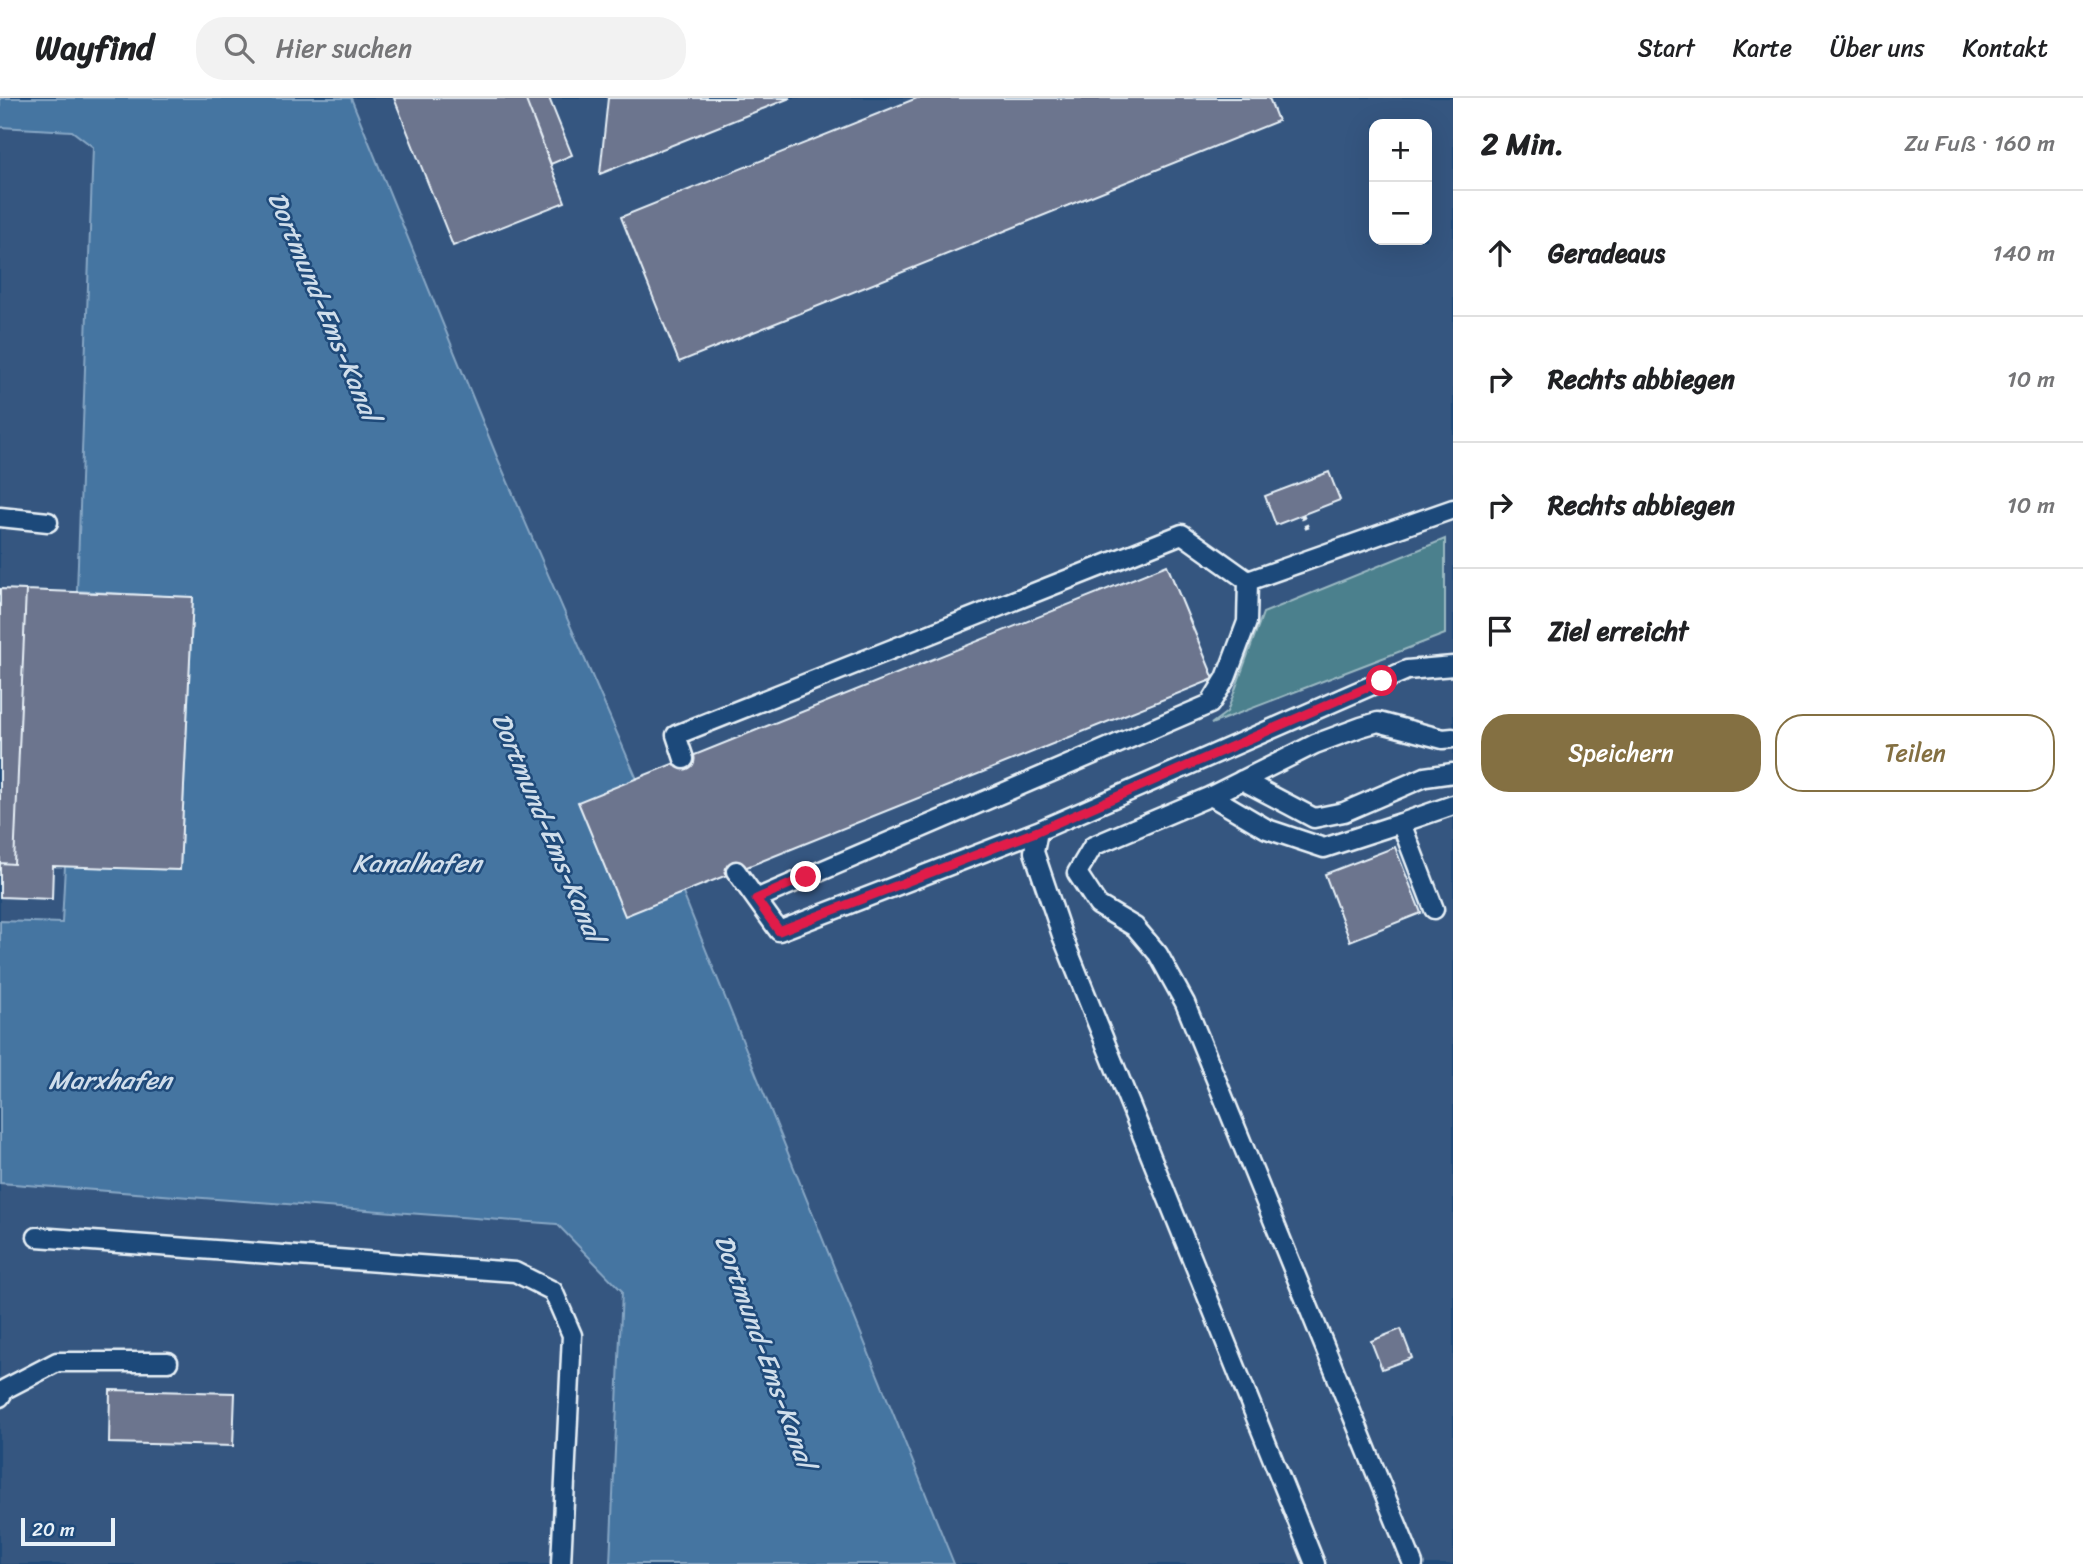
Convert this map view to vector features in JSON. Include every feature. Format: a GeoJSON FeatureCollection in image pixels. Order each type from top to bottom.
{"type":"FeatureCollection","features":[{"type":"Feature","properties":{"kind":"lane"},"geometry":{"type":"LineString","coordinates":[[1248,581],[1453,509]]}},
{"type":"Feature","properties":{"kind":"lane"},"geometry":{"type":"LineString","coordinates":[[0,517],[48,522]]}},
{"type":"Feature","properties":{"kind":"lane"},"geometry":{"type":"LineString","coordinates":[[684,759],[676,736],[1182,534],[1248,581]]}},
{"type":"Feature","properties":{"kind":"lane"},"geometry":{"type":"LineString","coordinates":[[756,899],[1210,704],[1226,678],[1247,622],[1248,581]]}},
{"type":"Feature","properties":{"kind":"lane"},"geometry":{"type":"LineString","coordinates":[[736,872],[779,931],[1038,831],[1407,670],[1453,666]]}},
{"type":"Feature","properties":{"kind":"lane"},"geometry":{"type":"LineString","coordinates":[[1413,1564],[1185,1003],[1158,954],[1135,927],[1098,905],[1077,873],[1093,846],[1211,796],[1315,744],[1378,722],[1443,739],[1453,738]]}},
{"type":"Feature","properties":{"kind":"lane"},"geometry":{"type":"LineString","coordinates":[[1242,780],[1314,818],[1345,812],[1425,777],[1453,772]]}},
{"type":"Feature","properties":{"kind":"lane"},"geometry":{"type":"LineString","coordinates":[[1211,796],[1267,829],[1324,848],[1453,805]]}},
{"type":"Feature","properties":{"kind":"lane"},"geometry":{"type":"LineString","coordinates":[[1401,823],[1434,909]]}},
{"type":"Feature","properties":{"kind":"lane"},"geometry":{"type":"LineString","coordinates":[[1038,831],[1034,852],[1063,938],[1315,1564]]}},
{"type":"Feature","properties":{"kind":"lane"},"geometry":{"type":"LineString","coordinates":[[37,1237],[515,1272],[553,1291],[572,1335],[561,1564]]}},
{"type":"Feature","properties":{"kind":"lane"},"geometry":{"type":"LineString","coordinates":[[0,1397],[5,1389],[57,1362],[168,1362]]}},
{"type":"Feature","properties":{"kind":"path"},"geometry":{"type":"LineString","coordinates":[[1301,515],[1309,533]]}},
{"type":"Feature","properties":{"kind":"shaded area"},"geometry":{"type":"Polygon","coordinates":[[[0,98],[1453,98],[1453,1564],[0,1564],[0,98]]]}},
{"type":"Feature","properties":{"kind":"green space"},"geometry":{"type":"Polygon","coordinates":[[[1445,539],[1445,634],[1211,724],[1227,712],[1263,613],[1445,539]]]}},
{"type":"Feature","properties":{"kind":"water","name":"Kanalhafen"},"geometry":{"type":"Polygon","coordinates":[[[0,98],[351,98],[497,457],[636,777],[954,1564],[610,1564],[622,1291],[557,1224],[0,1183],[0,921],[62,923],[65,866],[180,870],[193,598],[77,591],[93,147],[72,131],[0,127],[0,98]]]}},
{"type":"Feature","properties":{"kind":"building"},"geometry":{"type":"Polygon","coordinates":[[[394,98],[525,98],[565,202],[453,246],[394,98]]]}},
{"type":"Feature","properties":{"kind":"building"},"geometry":{"type":"Polygon","coordinates":[[[525,98],[549,98],[572,155],[551,164],[525,98]]]}},
{"type":"Feature","properties":{"kind":"building"},"geometry":{"type":"Polygon","coordinates":[[[608,98],[790,98],[600,174],[608,98]]]}},
{"type":"Feature","properties":{"kind":"building"},"geometry":{"type":"Polygon","coordinates":[[[917,98],[1269,98],[1278,121],[679,362],[621,217],[917,98]]]}},
{"type":"Feature","properties":{"kind":"building"},"geometry":{"type":"Polygon","coordinates":[[[1329,472],[1340,500],[1276,525],[1265,496],[1329,472]]]}},
{"type":"Feature","properties":{"kind":"building"},"geometry":{"type":"Polygon","coordinates":[[[1167,565],[1214,679],[625,916],[578,802],[1167,565]]]}},
{"type":"Feature","properties":{"kind":"building"},"geometry":{"type":"Polygon","coordinates":[[[0,589],[26,590],[14,864],[0,863],[0,589]]]}},
{"type":"Feature","properties":{"kind":"building"},"geometry":{"type":"Polygon","coordinates":[[[26,590],[193,597],[180,870],[53,866],[52,899],[0,897],[0,863],[14,864],[26,590]]]}},
{"type":"Feature","properties":{"kind":"building"},"geometry":{"type":"Polygon","coordinates":[[[1395,847],[1421,913],[1350,941],[1325,874],[1395,847]]]}},
{"type":"Feature","properties":{"kind":"building"},"geometry":{"type":"Polygon","coordinates":[[[1401,1329],[1412,1358],[1382,1369],[1371,1341],[1401,1329]]]}},
{"type":"Feature","properties":{"kind":"building"},"geometry":{"type":"Polygon","coordinates":[[[110,1390],[235,1393],[233,1446],[109,1443],[110,1390]]]}},
{"type":"Feature","properties":{"kind":"route"},"geometry":{"type":"LineString","coordinates":[[806,877],[756,899],[779,931],[1038,831],[1129,789],[1382,681]]}},
{"type":"Feature","properties":{"kind":"water label","name":"Dortmund-Ems-Kanal"},"geometry":{"type":"Point","coordinates":[324,306]}},
{"type":"Feature","properties":{"kind":"water label","name":"Dortmund-Ems-Kanal"},"geometry":{"type":"Point","coordinates":[548,827]}},
{"type":"Feature","properties":{"kind":"water label","name":"Marxhafen"},"geometry":{"type":"Point","coordinates":[110,1080]}},
{"type":"Feature","properties":{"kind":"water label","name":"Dortmund-Ems-Kanal"},"geometry":{"type":"Point","coordinates":[765,1351]}}]}
